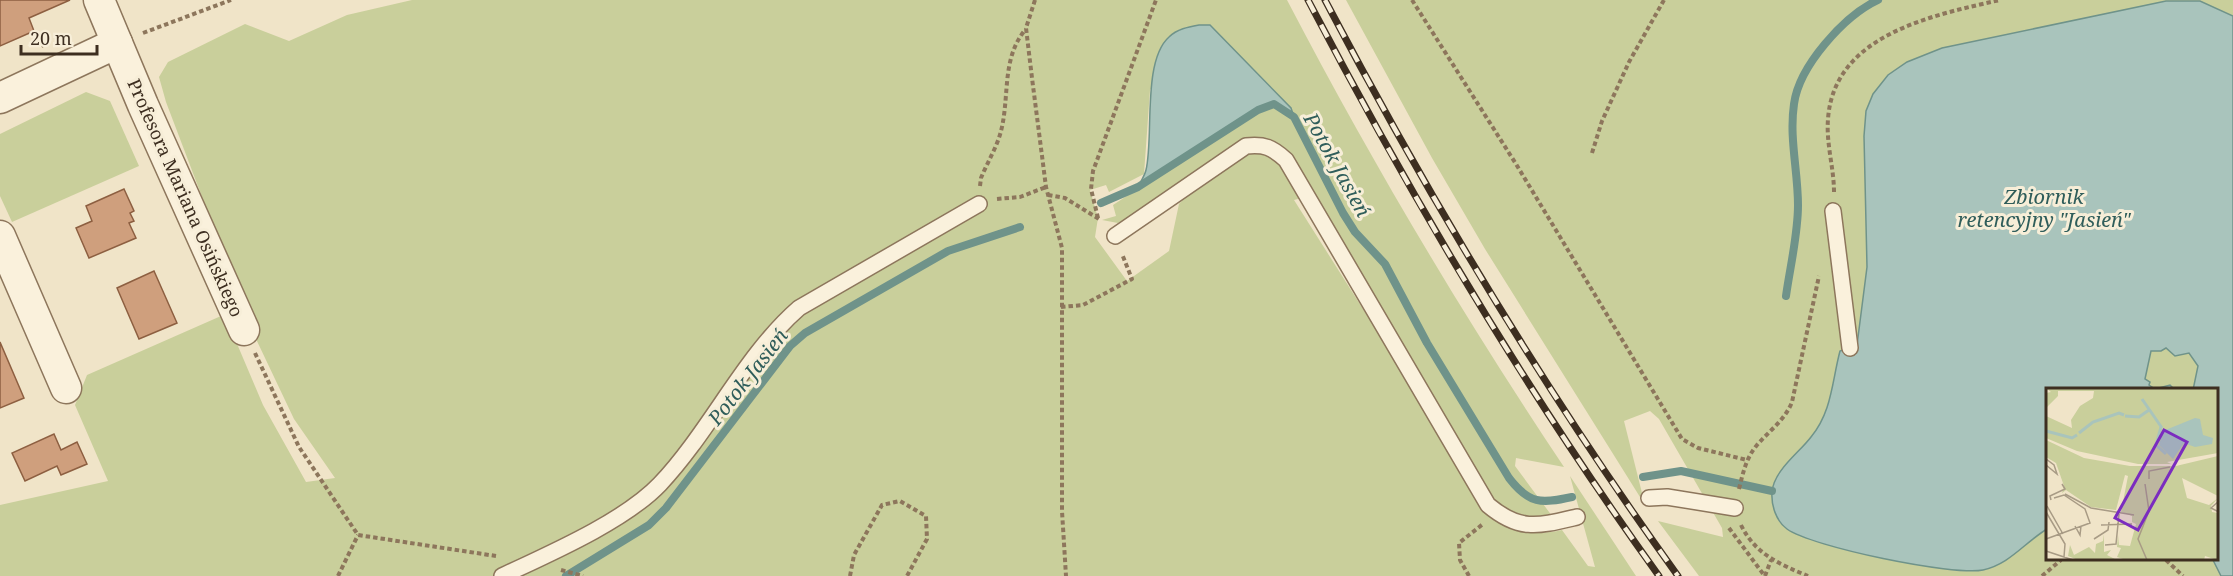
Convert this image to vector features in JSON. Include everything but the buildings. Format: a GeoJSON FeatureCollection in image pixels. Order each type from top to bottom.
{"type":"FeatureCollection","features":[{"type":"Feature","properties":{"kind":"street","name":"Profesora Mariana Osińskiego"},"geometry":{"type":"LineString","coordinates":[[99,0],[244,330]]}},
{"type":"Feature","properties":{"kind":"street"},"geometry":{"type":"LineString","coordinates":[[0,98],[117,43]]}},
{"type":"Feature","properties":{"kind":"street"},"geometry":{"type":"LineString","coordinates":[[0,236],[66,388]]}},
{"type":"Feature","properties":{"kind":"lane"},"geometry":{"type":"LineString","coordinates":[[1115,236],[1246,146],[1262,144],[1275,149],[1286,160],[1488,505],[1498,514],[1523,526],[1544,525],[1577,518]]}},
{"type":"Feature","properties":{"kind":"lane"},"geometry":{"type":"LineString","coordinates":[[502,576],[531,563],[636,506],[659,485],[716,415],[784,321],[799,308],[979,204]]}},
{"type":"Feature","properties":{"kind":"lane"},"geometry":{"type":"LineString","coordinates":[[1833,211],[1850,348]]}},
{"type":"Feature","properties":{"kind":"lane"},"geometry":{"type":"LineString","coordinates":[[1649,498],[1667,497],[1730,507]]}},
{"type":"Feature","properties":{"kind":"path"},"geometry":{"type":"LineString","coordinates":[[117,43],[231,0]]}},
{"type":"Feature","properties":{"kind":"path"},"geometry":{"type":"LineString","coordinates":[[1035,0],[1026,28],[1014,42],[1004,92],[1001,130],[981,178],[979,204],[1006,196],[1020,197],[1046,187]]}},
{"type":"Feature","properties":{"kind":"path"},"geometry":{"type":"LineString","coordinates":[[1048,195],[1065,198],[1098,218],[1091,189],[1092,171],[1156,0]]}},
{"type":"Feature","properties":{"kind":"path"},"geometry":{"type":"LineString","coordinates":[[1412,0],[1516,164],[1682,439],[1698,448],[1747,460]]}},
{"type":"Feature","properties":{"kind":"path"},"geometry":{"type":"LineString","coordinates":[[1592,153],[1602,121],[1629,62],[1664,0]]}},
{"type":"Feature","properties":{"kind":"path"},"geometry":{"type":"LineString","coordinates":[[1833,211],[1828,117],[1835,91],[1857,58],[1882,37],[1903,26],[2000,0]]}},
{"type":"Feature","properties":{"kind":"path"},"geometry":{"type":"LineString","coordinates":[[1026,28],[1046,187],[1062,248],[1062,512],[1066,576]]}},
{"type":"Feature","properties":{"kind":"path"},"geometry":{"type":"LineString","coordinates":[[1061,307],[1083,304],[1132,279],[1115,236]]}},
{"type":"Feature","properties":{"kind":"path"},"geometry":{"type":"LineString","coordinates":[[1765,576],[1726,525],[1730,507],[1739,491],[1747,460],[1755,447],[1788,411],[1796,389],[1820,273]]}},
{"type":"Feature","properties":{"kind":"path"},"geometry":{"type":"LineString","coordinates":[[244,330],[299,447],[358,535],[472,551],[531,563]]}},
{"type":"Feature","properties":{"kind":"path"},"geometry":{"type":"LineString","coordinates":[[850,576],[854,555],[882,506],[900,501],[926,516],[927,539],[907,576]]}},
{"type":"Feature","properties":{"kind":"path"},"geometry":{"type":"LineString","coordinates":[[1730,507],[1753,544],[1771,560],[1808,576]]}},
{"type":"Feature","properties":{"kind":"path"},"geometry":{"type":"LineString","coordinates":[[1469,576],[1460,560],[1459,543],[1498,514]]}},
{"type":"Feature","properties":{"kind":"path"},"geometry":{"type":"LineString","coordinates":[[338,576],[358,535]]}},
{"type":"Feature","properties":{"kind":"path"},"geometry":{"type":"LineString","coordinates":[[1765,576],[1771,560]]}},
{"type":"Feature","properties":{"kind":"path"},"geometry":{"type":"LineString","coordinates":[[2042,576],[2060,561]]}},
{"type":"Feature","properties":{"kind":"path"},"geometry":{"type":"LineString","coordinates":[[2167,561],[2182,576]]}},
{"type":"Feature","properties":{"kind":"green space"},"geometry":{"type":"Polygon","coordinates":[[[412,0],[1287,0],[1419,237],[1490,353],[1564,467],[1516,458],[1515,466],[1552,516],[1528,517],[1491,501],[1286,151],[1279,146],[1263,139],[1251,139],[1237,144],[1148,208],[1118,223],[1102,220],[1116,216],[1113,205],[1258,110],[1274,104],[1293,116],[1291,108],[1210,25],[1150,90],[1144,174],[1109,192],[1106,185],[1090,190],[1098,218],[1095,237],[1127,281],[1169,251],[1179,204],[1193,188],[1248,151],[1274,155],[1301,198],[1294,200],[1370,320],[1477,502],[1495,518],[1515,529],[1537,533],[1562,530],[1588,566],[1595,567],[1570,476],[1636,576],[0,576],[0,505],[108,481],[75,405],[87,375],[221,316],[232,332],[263,405],[306,482],[335,478],[294,419],[256,339],[166,102],[159,77],[168,62],[245,24],[289,41],[347,15],[412,0]]]}},
{"type":"Feature","properties":{"kind":"green space"},"geometry":{"type":"Polygon","coordinates":[[[1346,0],[2233,0],[2233,576],[1699,576],[1658,521],[1723,537],[1722,528],[1659,419],[1650,411],[1624,421],[1645,505],[1485,249],[1432,158],[1346,0]]]}},
{"type":"Feature","properties":{"kind":"green space"},"geometry":{"type":"Polygon","coordinates":[[[86,92],[110,101],[139,166],[12,222],[0,196],[0,134],[86,92]]]}},
{"type":"Feature","properties":{"kind":"water","name":"Zbiornik retencyjny \"Jasień\""},"geometry":{"type":"Polygon","coordinates":[[[2166,1],[2200,1],[2233,16],[2233,576],[2221,576],[2214,561],[2218,561],[2218,388],[2193,388],[2198,366],[2189,353],[2175,356],[2166,348],[2161,351],[2151,351],[2145,379],[2154,388],[2046,388],[2046,530],[2009,558],[1993,567],[1967,571],[1943,569],[1852,551],[1801,536],[1787,529],[1777,517],[1773,507],[1772,492],[1777,476],[1818,427],[1827,407],[1840,351],[1857,345],[1867,267],[1864,136],[1866,111],[1873,94],[1888,75],[1907,62],[1942,48],[2166,1]]]}},
{"type":"Feature","properties":{"kind":"water"},"geometry":{"type":"Polygon","coordinates":[[[1199,25],[1210,25],[1291,108],[1294,117],[1274,104],[1258,110],[1138,187],[1146,170],[1148,156],[1150,100],[1155,63],[1161,48],[1169,37],[1176,32],[1199,25]]]}},
{"type":"Feature","properties":{"kind":"waterway"},"geometry":{"type":"LineString","coordinates":[[1786,296],[1798,216],[1793,142],[1794,104],[1798,89],[1804,74],[1825,44],[1851,18],[1878,0]]}},
{"type":"Feature","properties":{"kind":"waterway","name":"Potok Jasień"},"geometry":{"type":"LineString","coordinates":[[1101,203],[1138,187],[1258,110],[1274,104],[1294,117],[1343,213],[1355,232],[1385,264],[1427,343],[1509,478],[1523,493],[1536,500],[1552,501],[1572,497]]}},
{"type":"Feature","properties":{"kind":"waterway","name":"Potok Jasień"},"geometry":{"type":"LineString","coordinates":[[566,576],[649,525],[666,508],[790,346],[805,333],[948,251],[1020,227]]}},
{"type":"Feature","properties":{"kind":"waterway","name":"Potok Jasień"},"geometry":{"type":"LineString","coordinates":[[1643,477],[1681,471],[1772,491]]}},
{"type":"Feature","properties":{"kind":"railway"},"geometry":{"type":"LineString","coordinates":[[1308,0],[1388,148],[1473,294],[1563,437],[1659,576]]}},
{"type":"Feature","properties":{"kind":"railway"},"geometry":{"type":"LineString","coordinates":[[1325,0],[1406,149],[1491,294],[1582,437],[1678,576]]}}]}
